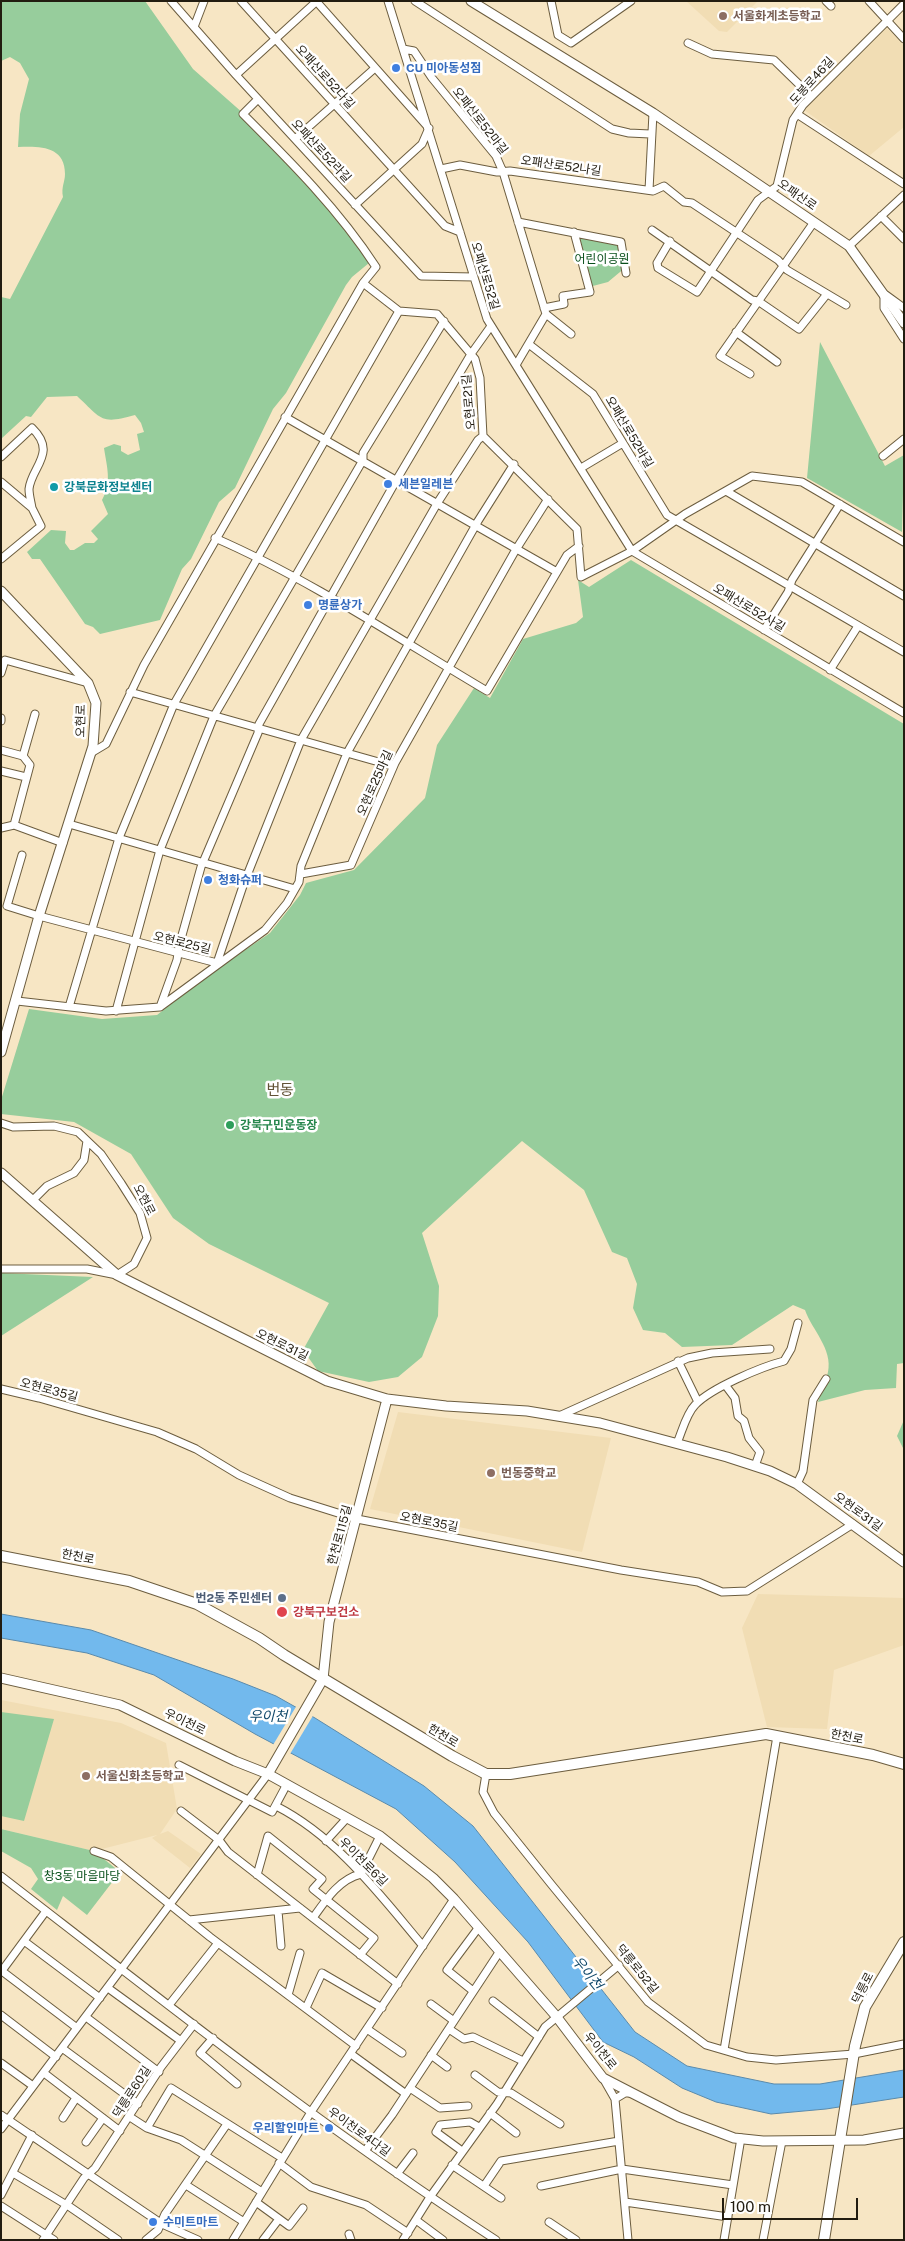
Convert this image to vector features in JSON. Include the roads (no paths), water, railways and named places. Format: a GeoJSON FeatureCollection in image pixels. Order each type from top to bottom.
{"type":"FeatureCollection","features":[{"type":"Feature","properties":{"kind":"main road","name":"한천로"},"geometry":{"type":"LineString","coordinates":[[1,1556],[120,1579],[161,1590],[217,1614],[452,1756],[486,1774],[510,1774],[766,1734],[904,1764]]}},
{"type":"Feature","properties":{"kind":"main road","name":"덕릉로"},"geometry":{"type":"LineString","coordinates":[[840,2140],[853,2059],[865,2006],[899,1957],[904,1942]]}},
{"type":"Feature","properties":{"kind":"main road"},"geometry":{"type":"LineString","coordinates":[[824,2240],[840,2140]]}},
{"type":"Feature","properties":{"kind":"street","name":"오패산로52라길"},"geometry":{"type":"LineString","coordinates":[[172,1],[236,75],[421,276],[474,277]]}},
{"type":"Feature","properties":{"kind":"street"},"geometry":{"type":"LineString","coordinates":[[194,27],[204,1]]}},
{"type":"Feature","properties":{"kind":"street","name":"오패산로52다길"},"geometry":{"type":"LineString","coordinates":[[241,1],[445,226],[460,232]]}},
{"type":"Feature","properties":{"kind":"street"},"geometry":{"type":"LineString","coordinates":[[236,75],[316,1],[429,128],[422,144],[355,205]]}},
{"type":"Feature","properties":{"kind":"street","name":"오패산로52길"},"geometry":{"type":"LineString","coordinates":[[388,1],[429,128],[486,319],[632,550]]}},
{"type":"Feature","properties":{"kind":"street"},"geometry":{"type":"LineString","coordinates":[[416,1],[612,129],[629,133],[650,134]]}},
{"type":"Feature","properties":{"kind":"street","name":"오패산로"},"geometry":{"type":"LineString","coordinates":[[471,1],[653,113],[849,246],[904,323]]}},
{"type":"Feature","properties":{"kind":"street"},"geometry":{"type":"LineString","coordinates":[[551,1],[558,34],[571,44],[630,1]]}},
{"type":"Feature","properties":{"kind":"street"},"geometry":{"type":"LineString","coordinates":[[869,1],[904,39]]}},
{"type":"Feature","properties":{"kind":"street","name":"도봉로46길"},"geometry":{"type":"LineString","coordinates":[[771,192],[777,186],[793,120],[811,96],[904,4]]}},
{"type":"Feature","properties":{"kind":"street"},"geometry":{"type":"LineString","coordinates":[[688,43],[712,54],[774,60],[811,96]]}},
{"type":"Feature","properties":{"kind":"street","name":"오패산로52마길"},"geometry":{"type":"LineString","coordinates":[[403,48],[414,52],[432,78],[496,156],[503,172],[545,311]]}},
{"type":"Feature","properties":{"kind":"street"},"geometry":{"type":"LineString","coordinates":[[295,139],[375,68]]}},
{"type":"Feature","properties":{"kind":"street"},"geometry":{"type":"LineString","coordinates":[[90,753],[106,744],[130,692],[215,538],[363,282],[376,267],[348,227],[323,197],[243,114],[258,99]]}},
{"type":"Feature","properties":{"kind":"street"},"geometry":{"type":"LineString","coordinates":[[649,190],[650,134],[653,113]]}},
{"type":"Feature","properties":{"kind":"street"},"geometry":{"type":"LineString","coordinates":[[798,114],[904,184]]}},
{"type":"Feature","properties":{"kind":"street","name":"오패산로52나길"},"geometry":{"type":"LineString","coordinates":[[441,169],[460,165],[496,172],[649,190],[664,186],[684,202],[692,204],[783,266],[846,305]]}},
{"type":"Feature","properties":{"kind":"street"},"geometry":{"type":"LineString","coordinates":[[670,241],[657,263],[658,268],[697,292],[758,200],[771,192]]}},
{"type":"Feature","properties":{"kind":"street"},"geometry":{"type":"LineString","coordinates":[[849,246],[904,195]]}},
{"type":"Feature","properties":{"kind":"street"},"geometry":{"type":"LineString","coordinates":[[881,216],[904,239]]}},
{"type":"Feature","properties":{"kind":"street"},"geometry":{"type":"LineString","coordinates":[[518,222],[621,242],[626,273]]}},
{"type":"Feature","properties":{"kind":"street"},"geometry":{"type":"LineString","coordinates":[[750,374],[720,356],[814,222]]}},
{"type":"Feature","properties":{"kind":"street"},"geometry":{"type":"LineString","coordinates":[[652,230],[752,300],[758,301],[799,329],[827,294]]}},
{"type":"Feature","properties":{"kind":"street"},"geometry":{"type":"LineString","coordinates":[[516,365],[530,345],[545,311],[564,304],[563,296],[590,292],[574,232]]}},
{"type":"Feature","properties":{"kind":"street"},"geometry":{"type":"LineString","coordinates":[[116,1011],[160,850],[214,716],[362,460],[363,453],[444,321],[437,314],[399,311],[363,282]]}},
{"type":"Feature","properties":{"kind":"street"},"geometry":{"type":"LineString","coordinates":[[884,294],[904,308]]}},
{"type":"Feature","properties":{"kind":"street"},"geometry":{"type":"LineString","coordinates":[[884,294],[884,308],[904,340]]}},
{"type":"Feature","properties":{"kind":"street"},"geometry":{"type":"LineString","coordinates":[[69,1007],[119,838],[174,704],[399,311]]}},
{"type":"Feature","properties":{"kind":"street"},"geometry":{"type":"LineString","coordinates":[[545,311],[571,334]]}},
{"type":"Feature","properties":{"kind":"street","name":"오현로21길"},"geometry":{"type":"LineString","coordinates":[[444,321],[475,359],[480,378],[483,436],[514,464],[577,528],[581,577],[632,550]]}},
{"type":"Feature","properties":{"kind":"street"},"geometry":{"type":"LineString","coordinates":[[160,1007],[178,954],[203,862],[259,729],[259,724],[397,479],[471,354],[491,326]]}},
{"type":"Feature","properties":{"kind":"street"},"geometry":{"type":"LineString","coordinates":[[736,332],[777,362]]}},
{"type":"Feature","properties":{"kind":"street","name":"오패산로52바길"},"geometry":{"type":"LineString","coordinates":[[530,345],[593,394],[667,515],[676,521]]}},
{"type":"Feature","properties":{"kind":"street"},"geometry":{"type":"LineString","coordinates":[[286,417],[438,502],[557,572]]}},
{"type":"Feature","properties":{"kind":"street"},"geometry":{"type":"LineString","coordinates":[[1,457],[32,428],[40,435],[42,443],[41,463],[29,489],[32,508],[41,526],[1,559]]}},
{"type":"Feature","properties":{"kind":"street"},"geometry":{"type":"LineString","coordinates":[[17,1001],[116,1011],[160,1007],[217,963],[247,874],[301,740],[371,623],[438,502],[478,440],[483,436]]}},
{"type":"Feature","properties":{"kind":"street"},"geometry":{"type":"LineString","coordinates":[[883,456],[904,439]]}},
{"type":"Feature","properties":{"kind":"street"},"geometry":{"type":"LineString","coordinates":[[581,468],[623,443]]}},
{"type":"Feature","properties":{"kind":"street","name":"오현로25길"},"geometry":{"type":"LineString","coordinates":[[39,916],[217,963],[265,930],[287,903],[295,889],[301,874],[301,866],[347,753],[476,526],[514,464]]}},
{"type":"Feature","properties":{"kind":"street"},"geometry":{"type":"LineString","coordinates":[[632,550],[676,521],[752,476],[802,482],[904,542]]}},
{"type":"Feature","properties":{"kind":"street"},"geometry":{"type":"LineString","coordinates":[[1,482],[32,508]]}},
{"type":"Feature","properties":{"kind":"street"},"geometry":{"type":"LineString","coordinates":[[726,491],[904,596]]}},
{"type":"Feature","properties":{"kind":"street","name":"오현로25마길"},"geometry":{"type":"LineString","coordinates":[[301,874],[351,865],[393,766],[517,548],[548,499]]}},
{"type":"Feature","properties":{"kind":"street"},"geometry":{"type":"LineString","coordinates":[[764,630],[840,504]]}},
{"type":"Feature","properties":{"kind":"street"},"geometry":{"type":"LineString","coordinates":[[676,521],[683,522],[858,626],[903,650]]}},
{"type":"Feature","properties":{"kind":"street"},"geometry":{"type":"LineString","coordinates":[[215,538],[258,556],[488,691],[567,555],[579,546]]}},
{"type":"Feature","properties":{"kind":"street","name":"오패산로52사길"},"geometry":{"type":"LineString","coordinates":[[632,550],[830,670],[904,712]]}},
{"type":"Feature","properties":{"kind":"street","name":"오현로"},"geometry":{"type":"LineString","coordinates":[[1,591],[88,683],[96,703],[90,753],[39,916],[17,1001],[1,1052]]}},
{"type":"Feature","properties":{"kind":"street"},"geometry":{"type":"LineString","coordinates":[[830,670],[858,626]]}},
{"type":"Feature","properties":{"kind":"street"},"geometry":{"type":"LineString","coordinates":[[1,673],[5,660],[88,683]]}},
{"type":"Feature","properties":{"kind":"street"},"geometry":{"type":"LineString","coordinates":[[130,692],[393,766]]}},
{"type":"Feature","properties":{"kind":"street"},"geometry":{"type":"LineString","coordinates":[[23,756],[35,714]]}},
{"type":"Feature","properties":{"kind":"street"},"geometry":{"type":"LineString","coordinates":[[1,750],[23,756],[30,765],[14,825]]}},
{"type":"Feature","properties":{"kind":"street"},"geometry":{"type":"LineString","coordinates":[[1,771],[26,777]]}},
{"type":"Feature","properties":{"kind":"street"},"geometry":{"type":"LineString","coordinates":[[69,824],[295,889]]}},
{"type":"Feature","properties":{"kind":"street"},"geometry":{"type":"LineString","coordinates":[[1,828],[14,825],[63,843]]}},
{"type":"Feature","properties":{"kind":"street"},"geometry":{"type":"LineString","coordinates":[[22,855],[8,906],[39,916]]}},
{"type":"Feature","properties":{"kind":"street","name":"오현로"},"geometry":{"type":"LineString","coordinates":[[1,1123],[13,1126],[54,1126],[78,1132],[101,1154],[140,1213],[147,1238],[134,1264],[117,1275]]}},
{"type":"Feature","properties":{"kind":"street"},"geometry":{"type":"LineString","coordinates":[[33,1200],[48,1186],[74,1174],[84,1160],[88,1141]]}},
{"type":"Feature","properties":{"kind":"street","name":"오현로31길"},"geometry":{"type":"LineString","coordinates":[[1,1173],[117,1275],[327,1381],[387,1399],[446,1406],[526,1411],[600,1423],[756,1466],[797,1484],[904,1562]]}},
{"type":"Feature","properties":{"kind":"street"},"geometry":{"type":"LineString","coordinates":[[1,1270],[87,1269],[117,1275]]}},
{"type":"Feature","properties":{"kind":"street"},"geometry":{"type":"LineString","coordinates":[[677,1443],[693,1406],[698,1402],[767,1366],[784,1361],[792,1349],[798,1323]]}},
{"type":"Feature","properties":{"kind":"street"},"geometry":{"type":"LineString","coordinates":[[559,1416],[678,1361],[712,1353],[770,1350]]}},
{"type":"Feature","properties":{"kind":"street"},"geometry":{"type":"LineString","coordinates":[[678,1361],[698,1402]]}},
{"type":"Feature","properties":{"kind":"street"},"geometry":{"type":"LineString","coordinates":[[797,1484],[803,1471],[813,1400],[826,1379]]}},
{"type":"Feature","properties":{"kind":"street"},"geometry":{"type":"LineString","coordinates":[[726,1386],[735,1398],[738,1416],[744,1421],[749,1438],[760,1452],[756,1466]]}},
{"type":"Feature","properties":{"kind":"street","name":"오현로35길"},"geometry":{"type":"LineString","coordinates":[[1,1389],[158,1432],[196,1449],[240,1475],[290,1498],[357,1519],[620,1570],[698,1582],[722,1592],[735,1593],[747,1591],[852,1524]]}},
{"type":"Feature","properties":{"kind":"street","name":"한천로115길"},"geometry":{"type":"LineString","coordinates":[[323,1678],[329,1622],[387,1399]]}},
{"type":"Feature","properties":{"kind":"street","name":"우이천로"},"geometry":{"type":"LineString","coordinates":[[1,1678],[120,1705],[234,1760],[268,1774],[380,1836],[432,1878],[454,1899],[556,2016],[603,2078],[679,2117],[734,2138],[782,2141],[864,2140],[904,2133]]}},
{"type":"Feature","properties":{"kind":"street"},"geometry":{"type":"LineString","coordinates":[[1,2129],[268,1774],[323,1678]]}},
{"type":"Feature","properties":{"kind":"street"},"geometry":{"type":"LineString","coordinates":[[724,2050],[777,1736]]}},
{"type":"Feature","properties":{"kind":"street","name":"우이천로6길"},"geometry":{"type":"LineString","coordinates":[[179,1765],[249,1800],[298,1817],[361,1874],[423,1946]]}},
{"type":"Feature","properties":{"kind":"street","name":"덕릉로52길"},"geometry":{"type":"LineString","coordinates":[[486,1774],[483,1792],[494,1813],[648,2002],[706,2045],[747,2057],[776,2060],[853,2059],[904,2044]]}},
{"type":"Feature","properties":{"kind":"street"},"geometry":{"type":"LineString","coordinates":[[274,1809],[287,1784]]}},
{"type":"Feature","properties":{"kind":"street"},"geometry":{"type":"LineString","coordinates":[[181,1811],[219,1840],[228,1852],[398,1984]]}},
{"type":"Feature","properties":{"kind":"street"},"geometry":{"type":"LineString","coordinates":[[326,1841],[347,1818]]}},
{"type":"Feature","properties":{"kind":"street"},"geometry":{"type":"LineString","coordinates":[[257,1875],[268,1836],[322,1879],[313,1889],[374,1938],[360,1955]]}},
{"type":"Feature","properties":{"kind":"street"},"geometry":{"type":"LineString","coordinates":[[313,1918],[326,1900],[353,1876],[361,1874],[380,1836]]}},
{"type":"Feature","properties":{"kind":"street"},"geometry":{"type":"LineString","coordinates":[[94,1851],[111,1857],[218,1943],[356,2046]]}},
{"type":"Feature","properties":{"kind":"street","name":"우이천로4다길"},"geometry":{"type":"LineString","coordinates":[[1,1876],[311,2112],[430,2197],[496,2240]]}},
{"type":"Feature","properties":{"kind":"street"},"geometry":{"type":"LineString","coordinates":[[233,2240],[311,2112],[454,1899]]}},
{"type":"Feature","properties":{"kind":"street"},"geometry":{"type":"LineString","coordinates":[[189,1920],[300,1908]]}},
{"type":"Feature","properties":{"kind":"street"},"geometry":{"type":"LineString","coordinates":[[278,1910],[281,1946]]}},
{"type":"Feature","properties":{"kind":"street"},"geometry":{"type":"LineString","coordinates":[[46,1911],[2,1971],[77,2028]]}},
{"type":"Feature","properties":{"kind":"street"},"geometry":{"type":"LineString","coordinates":[[473,1991],[447,1970],[479,1927]]}},
{"type":"Feature","properties":{"kind":"street"},"geometry":{"type":"LineString","coordinates":[[24,1941],[100,1998]]}},
{"type":"Feature","properties":{"kind":"street"},"geometry":{"type":"LineString","coordinates":[[169,2005],[218,1943]]}},
{"type":"Feature","properties":{"kind":"street"},"geometry":{"type":"LineString","coordinates":[[365,2150],[408,2091],[500,1951]]}},
{"type":"Feature","properties":{"kind":"street"},"geometry":{"type":"LineString","coordinates":[[288,1995],[300,1953]]}},
{"type":"Feature","properties":{"kind":"street"},"geometry":{"type":"LineString","coordinates":[[403,2240],[430,2197],[504,2093],[539,2037],[556,2016],[619,1965]]}},
{"type":"Feature","properties":{"kind":"street"},"geometry":{"type":"LineString","coordinates":[[306,2008],[322,1973],[382,2008]]}},
{"type":"Feature","properties":{"kind":"street"},"geometry":{"type":"LineString","coordinates":[[108,1988],[181,2041]]}},
{"type":"Feature","properties":{"kind":"street"},"geometry":{"type":"LineString","coordinates":[[493,2001],[539,2037]]}},
{"type":"Feature","properties":{"kind":"street"},"geometry":{"type":"LineString","coordinates":[[431,2004],[454,2021]]}},
{"type":"Feature","properties":{"kind":"street"},"geometry":{"type":"LineString","coordinates":[[1,2015],[56,2057]]}},
{"type":"Feature","properties":{"kind":"street"},"geometry":{"type":"LineString","coordinates":[[86,2017],[159,2072]]}},
{"type":"Feature","properties":{"kind":"street","name":"덕릉로60길"},"geometry":{"type":"LineString","coordinates":[[45,2237],[194,2024]]}},
{"type":"Feature","properties":{"kind":"street"},"geometry":{"type":"LineString","coordinates":[[367,2029],[402,2053]]}},
{"type":"Feature","properties":{"kind":"street"},"geometry":{"type":"LineString","coordinates":[[449,2029],[464,2039],[473,2037],[524,2061]]}},
{"type":"Feature","properties":{"kind":"street"},"geometry":{"type":"LineString","coordinates":[[213,2038],[200,2053],[237,2084]]}},
{"type":"Feature","properties":{"kind":"street"},"geometry":{"type":"LineString","coordinates":[[62,2048],[138,2104]]}},
{"type":"Feature","properties":{"kind":"street"},"geometry":{"type":"LineString","coordinates":[[350,2054],[408,2091],[440,2108],[468,2106]]}},
{"type":"Feature","properties":{"kind":"street"},"geometry":{"type":"LineString","coordinates":[[431,2055],[447,2067]]}},
{"type":"Feature","properties":{"kind":"street"},"geometry":{"type":"LineString","coordinates":[[1,2063],[33,2086]]}},
{"type":"Feature","properties":{"kind":"street"},"geometry":{"type":"LineString","coordinates":[[44,2073],[120,2131]]}},
{"type":"Feature","properties":{"kind":"street"},"geometry":{"type":"LineString","coordinates":[[475,2075],[498,2092],[511,2093],[560,2124]]}},
{"type":"Feature","properties":{"kind":"street"},"geometry":{"type":"LineString","coordinates":[[603,2078],[615,2099],[628,2240]]}},
{"type":"Feature","properties":{"kind":"street"},"geometry":{"type":"LineString","coordinates":[[147,2128],[171,2088],[228,2124],[281,2161],[311,2187],[366,2205],[408,2233]]}},
{"type":"Feature","properties":{"kind":"street"},"geometry":{"type":"LineString","coordinates":[[615,2099],[625,2093],[632,2093]]}},
{"type":"Feature","properties":{"kind":"street"},"geometry":{"type":"LineString","coordinates":[[63,2118],[76,2098]]}},
{"type":"Feature","properties":{"kind":"street"},"geometry":{"type":"LineString","coordinates":[[490,2113],[516,2132]]}},
{"type":"Feature","properties":{"kind":"street"},"geometry":{"type":"LineString","coordinates":[[1,2115],[162,2224],[198,2240]]}},
{"type":"Feature","properties":{"kind":"street"},"geometry":{"type":"LineString","coordinates":[[130,2116],[147,2128],[181,2140],[262,2192]]}},
{"type":"Feature","properties":{"kind":"street"},"geometry":{"type":"LineString","coordinates":[[86,2142],[103,2118]]}},
{"type":"Feature","properties":{"kind":"street"},"geometry":{"type":"LineString","coordinates":[[462,2151],[436,2132],[440,2125],[470,2122],[479,2128]]}},
{"type":"Feature","properties":{"kind":"street"},"geometry":{"type":"LineString","coordinates":[[146,2240],[158,2230],[166,2214],[228,2124]]}},
{"type":"Feature","properties":{"kind":"street"},"geometry":{"type":"LineString","coordinates":[[1,2195],[32,2135]]}},
{"type":"Feature","properties":{"kind":"street"},"geometry":{"type":"LineString","coordinates":[[724,2240],[741,2138]]}},
{"type":"Feature","properties":{"kind":"street"},"geometry":{"type":"LineString","coordinates":[[484,2186],[501,2161],[619,2141]]}},
{"type":"Feature","properties":{"kind":"street"},"geometry":{"type":"LineString","coordinates":[[762,2240],[782,2141]]}},
{"type":"Feature","properties":{"kind":"street"},"geometry":{"type":"LineString","coordinates":[[397,2174],[413,2153]]}},
{"type":"Feature","properties":{"kind":"street"},"geometry":{"type":"LineString","coordinates":[[452,2165],[501,2198]]}},
{"type":"Feature","properties":{"kind":"street"},"geometry":{"type":"LineString","coordinates":[[541,2186],[622,2170],[733,2185]]}},
{"type":"Feature","properties":{"kind":"street"},"geometry":{"type":"LineString","coordinates":[[13,2173],[118,2240]]}},
{"type":"Feature","properties":{"kind":"street"},"geometry":{"type":"LineString","coordinates":[[186,2185],[244,2222]]}},
{"type":"Feature","properties":{"kind":"street"},"geometry":{"type":"LineString","coordinates":[[256,2202],[289,2226],[303,2208]]}},
{"type":"Feature","properties":{"kind":"street"},"geometry":{"type":"LineString","coordinates":[[625,2202],[728,2217]]}},
{"type":"Feature","properties":{"kind":"street"},"geometry":{"type":"LineString","coordinates":[[1,2206],[45,2237],[54,2240]]}},
{"type":"Feature","properties":{"kind":"street"},"geometry":{"type":"LineString","coordinates":[[263,2240],[279,2219]]}},
{"type":"Feature","properties":{"kind":"street"},"geometry":{"type":"LineString","coordinates":[[416,2220],[443,2240]]}},
{"type":"Feature","properties":{"kind":"street"},"geometry":{"type":"LineString","coordinates":[[548,2222],[576,2240]]}},
{"type":"Feature","properties":{"kind":"water","name":"우이천"},"geometry":{"type":"Polygon","coordinates":[[[1,1614],[91,1630],[233,1679],[276,1696],[424,1786],[473,1826],[635,2032],[687,2066],[774,2084],[820,2084],[904,2070],[904,2097],[826,2109],[771,2114],[716,2102],[682,2088],[634,2057],[603,2042],[528,1942],[455,1862],[396,1809],[255,1734],[154,1675],[87,1653],[1,1638],[1,1614]]]}},
{"type":"Feature","properties":{"kind":"place","name":"서울화계초등학교"},"geometry":{"type":"Point","coordinates":[723,16]}},
{"type":"Feature","properties":{"kind":"place","name":"CU 미아동성점"},"geometry":{"type":"Point","coordinates":[396,68]}},
{"type":"Feature","properties":{"kind":"place","name":"세븐일레븐"},"geometry":{"type":"Point","coordinates":[388,484]}},
{"type":"Feature","properties":{"kind":"place","name":"강북문화정보센터"},"geometry":{"type":"Point","coordinates":[54,487]}},
{"type":"Feature","properties":{"kind":"place","name":"명륜상가"},"geometry":{"type":"Point","coordinates":[308,605]}},
{"type":"Feature","properties":{"kind":"place","name":"청화슈퍼"},"geometry":{"type":"Point","coordinates":[208,880]}},
{"type":"Feature","properties":{"kind":"place","name":"강북구민운동장"},"geometry":{"type":"Point","coordinates":[230,1125]}},
{"type":"Feature","properties":{"kind":"place","name":"번동중학교"},"geometry":{"type":"Point","coordinates":[491,1473]}},
{"type":"Feature","properties":{"kind":"place","name":"번2동 주민센터"},"geometry":{"type":"Point","coordinates":[282,1598]}},
{"type":"Feature","properties":{"kind":"place","name":"강북구보건소"},"geometry":{"type":"Point","coordinates":[282,1612]}},
{"type":"Feature","properties":{"kind":"place","name":"서울신화초등학교"},"geometry":{"type":"Point","coordinates":[86,1776]}},
{"type":"Feature","properties":{"kind":"place","name":"우리할인마트"},"geometry":{"type":"Point","coordinates":[329,2128]}},
{"type":"Feature","properties":{"kind":"place","name":"수미트마트"},"geometry":{"type":"Point","coordinates":[153,2222]}},
{"type":"Feature","properties":{"kind":"district","name":"번동"},"geometry":{"type":"Point","coordinates":[280,1090]}},
{"type":"Feature","properties":{"kind":"park label","name":"어린이공원"},"geometry":{"type":"Point","coordinates":[602,259]}},
{"type":"Feature","properties":{"kind":"park label","name":"창3동 마을마당"},"geometry":{"type":"Point","coordinates":[82,1876]}}]}
